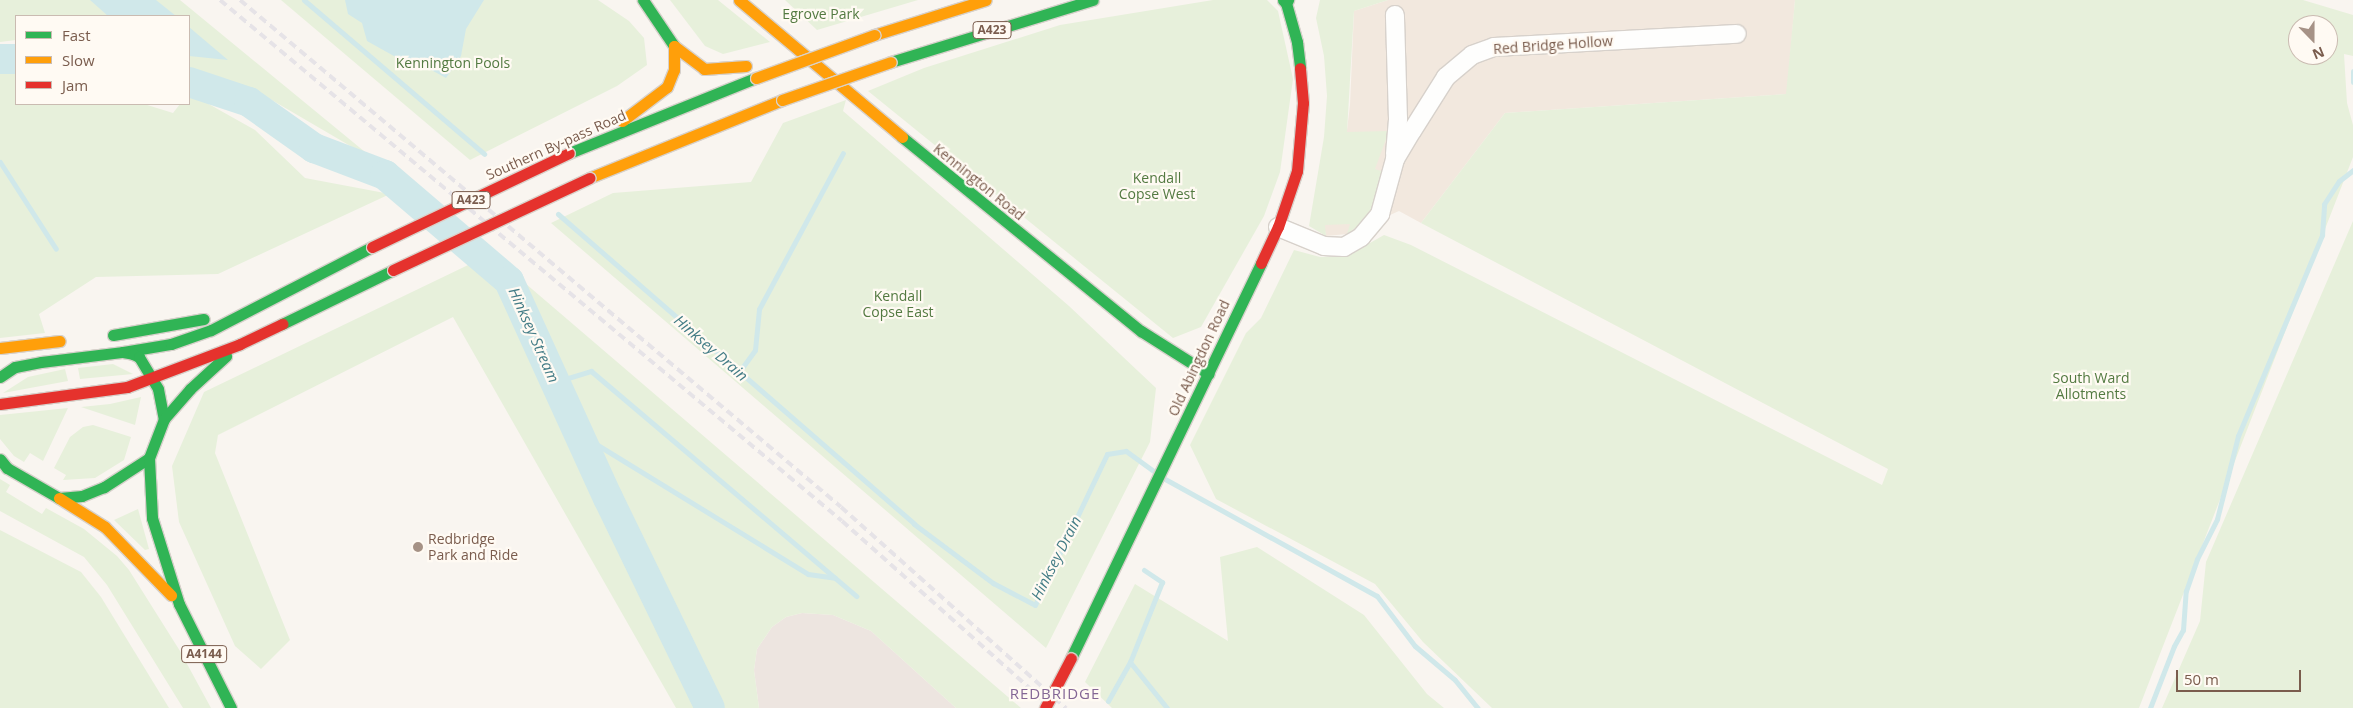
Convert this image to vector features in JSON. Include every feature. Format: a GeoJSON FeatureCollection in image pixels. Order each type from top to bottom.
{"type":"FeatureCollection","features":[{"type":"Feature","properties":{"kind":"main road"},"geometry":{"type":"LineString","coordinates":[[643,0],[674,46],[704,69],[746,66],[824,53]]}},
{"type":"Feature","properties":{"kind":"main road","name":"Kennington Road"},"geometry":{"type":"LineString","coordinates":[[740,0],[931,162],[1133,325],[1209,374]]}},
{"type":"Feature","properties":{"kind":"main road","name":"Southern By-pass Road"},"geometry":{"type":"LineString","coordinates":[[15,367],[123,352],[190,338],[372,247],[570,153],[756,78],[874,36],[986,0]]}},
{"type":"Feature","properties":{"kind":"main road","name":"A423"},"geometry":{"type":"LineString","coordinates":[[0,404],[108,390],[152,379],[240,344],[589,178],[782,100],[891,62],[1093,0]]}},
{"type":"Feature","properties":{"kind":"main road","name":"Old Abingdon Road"},"geometry":{"type":"LineString","coordinates":[[1045,708],[1152,492],[1278,228],[1297,171],[1303,103],[1297,42],[1286,1]]}},
{"type":"Feature","properties":{"kind":"main road"},"geometry":{"type":"LineString","coordinates":[[570,153],[648,104],[667,87],[674,70],[674,46]]}},
{"type":"Feature","properties":{"kind":"main road","name":"A423"},"geometry":{"type":"LineString","coordinates":[[104,336],[237,315]]}},
{"type":"Feature","properties":{"kind":"main road"},"geometry":{"type":"LineString","coordinates":[[0,348],[71,340]]}},
{"type":"Feature","properties":{"kind":"main road","name":"A423"},"geometry":{"type":"LineString","coordinates":[[164,419],[196,384],[240,344]]}},
{"type":"Feature","properties":{"kind":"main road"},"geometry":{"type":"LineString","coordinates":[[6,466],[56,497],[82,496],[104,487],[149,458],[164,419],[152,379],[140,358],[123,352]]}},
{"type":"Feature","properties":{"kind":"main road"},"geometry":{"type":"LineString","coordinates":[[0,369],[15,367]]}},
{"type":"Feature","properties":{"kind":"main road"},"geometry":{"type":"LineString","coordinates":[[0,377],[15,367]]}},
{"type":"Feature","properties":{"kind":"main road","name":"A4144"},"geometry":{"type":"LineString","coordinates":[[149,458],[152,518],[179,604],[231,708]]}},
{"type":"Feature","properties":{"kind":"main road","name":"A4144"},"geometry":{"type":"LineString","coordinates":[[56,497],[106,527],[130,549],[179,604]]}},
{"type":"Feature","properties":{"kind":"street","name":"Red Bridge Hollow"},"geometry":{"type":"LineString","coordinates":[[1278,228],[1324,246],[1344,247],[1362,237],[1380,214],[1395,159],[1398,119],[1395,15]]}},
{"type":"Feature","properties":{"kind":"street","name":"Red Bridge Hollow"},"geometry":{"type":"LineString","coordinates":[[1395,159],[1446,77],[1472,55],[1494,47],[1737,34]]}},
{"type":"Feature","properties":{"kind":"shaded area"},"geometry":{"type":"Polygon","coordinates":[[[1388,0],[1795,0],[1787,94],[1505,113],[1421,223],[1399,211],[1347,234],[1326,236],[1324,225],[1344,155],[1350,105],[1354,11],[1388,0]]]}},
{"type":"Feature","properties":{"kind":"shaded area"},"geometry":{"type":"Polygon","coordinates":[[[802,613],[833,615],[871,631],[956,708],[759,708],[754,670],[757,649],[772,627],[786,617],[802,613]]]}},
{"type":"Feature","properties":{"kind":"green space"},"geometry":{"type":"Polygon","coordinates":[[[0,0],[180,0],[376,161],[258,92],[190,71],[190,15],[15,15],[15,40],[0,42],[0,0]]]}},
{"type":"Feature","properties":{"kind":"green space","name":"Kennington Pools"},"geometry":{"type":"Polygon","coordinates":[[[281,0],[598,0],[629,21],[644,38],[647,65],[617,86],[470,160],[281,0]]]}},
{"type":"Feature","properties":{"kind":"green space"},"geometry":{"type":"Polygon","coordinates":[[[670,0],[718,0],[770,42],[723,54],[705,46],[670,0]]]}},
{"type":"Feature","properties":{"kind":"green space","name":"Egrove Park"},"geometry":{"type":"Polygon","coordinates":[[[785,0],[918,0],[817,30],[785,0]]]}},
{"type":"Feature","properties":{"kind":"green space","name":"Kendall Copse West"},"geometry":{"type":"Polygon","coordinates":[[[1213,0],[1267,0],[1278,11],[1293,79],[1280,172],[1264,216],[1201,327],[1173,338],[868,91],[924,68],[1060,25],[1213,0]]]}},
{"type":"Feature","properties":{"kind":"green space"},"geometry":{"type":"Polygon","coordinates":[[[1320,0],[1388,0],[1354,11],[1347,132],[1389,131],[1375,169],[1387,173],[1370,217],[1347,234],[1350,224],[1325,225],[1326,236],[1309,226],[1324,137],[1327,96],[1324,56],[1316,18],[1320,0]]]}},
{"type":"Feature","properties":{"kind":"green space","name":"South Ward Allotments"},"geometry":{"type":"Polygon","coordinates":[[[1795,0],[2303,0],[2353,15],[2353,56],[2344,54],[2347,103],[2353,125],[2353,157],[2139,708],[1492,708],[1423,642],[1375,584],[1216,499],[1190,445],[1246,333],[1261,318],[1294,250],[1320,257],[1347,256],[1384,235],[1411,245],[1882,485],[1888,469],[1421,223],[1505,113],[1786,94],[1795,0]]]}},
{"type":"Feature","properties":{"kind":"green space"},"geometry":{"type":"Polygon","coordinates":[[[0,73],[15,74],[15,105],[147,105],[173,113],[179,105],[190,105],[190,94],[255,130],[305,178],[390,194],[218,274],[96,277],[39,314],[45,333],[0,338],[0,73]]]}},
{"type":"Feature","properties":{"kind":"green space","name":"Kendall Copse East"},"geometry":{"type":"Polygon","coordinates":[[[846,100],[843,111],[1069,306],[1156,388],[1150,442],[1046,648],[551,223],[613,193],[751,182],[783,123],[846,100]]]}},
{"type":"Feature","properties":{"kind":"green space"},"geometry":{"type":"Polygon","coordinates":[[[2353,221],[2353,708],[2162,708],[2200,621],[2206,562],[2353,221]]]}},
{"type":"Feature","properties":{"kind":"green space"},"geometry":{"type":"Polygon","coordinates":[[[491,254],[1021,708],[956,708],[871,631],[833,615],[802,613],[786,617],[772,627],[757,649],[754,670],[759,708],[676,708],[453,317],[218,435],[215,453],[290,640],[261,669],[235,646],[179,522],[172,466],[204,392],[491,254]]]}},
{"type":"Feature","properties":{"kind":"green space"},"geometry":{"type":"Polygon","coordinates":[[[113,364],[133,374],[80,379],[78,368],[113,364]]]}},
{"type":"Feature","properties":{"kind":"green space"},"geometry":{"type":"Polygon","coordinates":[[[65,369],[68,381],[3,393],[28,377],[65,369]]]}},
{"type":"Feature","properties":{"kind":"green space"},"geometry":{"type":"Polygon","coordinates":[[[141,397],[135,425],[81,407],[110,404],[141,397]]]}},
{"type":"Feature","properties":{"kind":"green space"},"geometry":{"type":"Polygon","coordinates":[[[68,408],[43,461],[30,453],[24,462],[14,456],[0,439],[0,415],[68,408]]]}},
{"type":"Feature","properties":{"kind":"green space"},"geometry":{"type":"Polygon","coordinates":[[[93,425],[131,437],[124,460],[95,478],[63,480],[66,475],[54,468],[70,437],[83,427],[93,425]]]}},
{"type":"Feature","properties":{"kind":"green space"},"geometry":{"type":"Polygon","coordinates":[[[0,479],[10,485],[6,492],[42,514],[46,508],[84,529],[117,556],[129,570],[180,651],[211,708],[183,708],[107,585],[84,557],[0,511],[0,479]]]}},
{"type":"Feature","properties":{"kind":"green space"},"geometry":{"type":"Polygon","coordinates":[[[138,509],[149,549],[145,550],[114,520],[138,509]]]}},
{"type":"Feature","properties":{"kind":"green space"},"geometry":{"type":"Polygon","coordinates":[[[0,530],[81,572],[101,597],[169,708],[0,708],[0,530]]]}},
{"type":"Feature","properties":{"kind":"green space"},"geometry":{"type":"Polygon","coordinates":[[[1257,547],[1364,615],[1427,694],[1444,708],[1112,708],[1085,682],[1135,584],[1228,641],[1220,557],[1257,547]]]}},
{"type":"Feature","properties":{"kind":"water"},"geometry":{"type":"Polygon","coordinates":[[[90,0],[156,0],[175,15],[107,15],[90,0]]]}},
{"type":"Feature","properties":{"kind":"water"},"geometry":{"type":"Polygon","coordinates":[[[345,0],[484,0],[466,29],[461,56],[446,78],[413,60],[401,60],[367,41],[362,23],[348,14],[345,0]]]}},
{"type":"Feature","properties":{"kind":"water"},"geometry":{"type":"Polygon","coordinates":[[[190,28],[228,60],[190,56],[190,28]]]}},
{"type":"Feature","properties":{"kind":"waterway","name":"Hinksey Drain"},"geometry":{"type":"LineString","coordinates":[[304,0],[484,154]]}},
{"type":"Feature","properties":{"kind":"waterway","name":"Hinksey Stream"},"geometry":{"type":"LineString","coordinates":[[0,59],[15,59]]}},
{"type":"Feature","properties":{"kind":"waterway"},"geometry":{"type":"LineString","coordinates":[[2353,71],[2353,82]]}},
{"type":"Feature","properties":{"kind":"waterway","name":"Hinksey Stream"},"geometry":{"type":"LineString","coordinates":[[190,82],[249,102],[314,148],[385,175],[509,281],[608,498],[710,708]]}},
{"type":"Feature","properties":{"kind":"waterway"},"geometry":{"type":"LineString","coordinates":[[739,372],[755,350],[759,309],[843,153]]}},
{"type":"Feature","properties":{"kind":"waterway"},"geometry":{"type":"LineString","coordinates":[[0,162],[56,249]]}},
{"type":"Feature","properties":{"kind":"waterway"},"geometry":{"type":"LineString","coordinates":[[2150,708],[2174,646],[2183,630],[2186,591],[2197,559],[2217,519],[2238,436],[2322,235],[2324,204],[2339,181],[2353,170]]}},
{"type":"Feature","properties":{"kind":"waterway","name":"Hinksey Drain"},"geometry":{"type":"LineString","coordinates":[[558,214],[914,524],[993,583],[1035,605],[1107,454],[1126,451],[1154,471]]}},
{"type":"Feature","properties":{"kind":"waterway"},"geometry":{"type":"LineString","coordinates":[[555,382],[591,371],[856,596]]}},
{"type":"Feature","properties":{"kind":"waterway"},"geometry":{"type":"LineString","coordinates":[[578,433],[808,574],[835,578]]}},
{"type":"Feature","properties":{"kind":"waterway","name":"Hinksey Drain"},"geometry":{"type":"LineString","coordinates":[[1165,479],[1377,596],[1415,646],[1455,680],[1478,708]]}},
{"type":"Feature","properties":{"kind":"waterway"},"geometry":{"type":"LineString","coordinates":[[1144,570],[1162,582],[1130,662],[1167,708]]}},
{"type":"Feature","properties":{"kind":"waterway"},"geometry":{"type":"LineString","coordinates":[[1108,701],[1130,662]]}},
{"type":"Feature","properties":{"kind":"railway"},"geometry":{"type":"LineString","coordinates":[[220,0],[842,521],[1052,708]]}},
{"type":"Feature","properties":{"kind":"railway"},"geometry":{"type":"LineString","coordinates":[[240,0],[841,507],[1066,708]]}},
{"type":"Feature","properties":{"kind":"traffic: fast"},"geometry":{"type":"LineString","coordinates":[[643,0],[674,46]]}},
{"type":"Feature","properties":{"kind":"traffic: fast"},"geometry":{"type":"LineString","coordinates":[[891,62],[1093,0]]}},
{"type":"Feature","properties":{"kind":"traffic: fast"},"geometry":{"type":"LineString","coordinates":[[1283,0],[1286,3],[1288,0]]}},
{"type":"Feature","properties":{"kind":"traffic: fast"},"geometry":{"type":"LineString","coordinates":[[1286,3],[1297,42],[1300,68]]}},
{"type":"Feature","properties":{"kind":"traffic: fast"},"geometry":{"type":"LineString","coordinates":[[569,153],[756,78]]}},
{"type":"Feature","properties":{"kind":"traffic: fast"},"geometry":{"type":"LineString","coordinates":[[902,137],[1141,331],[1209,374]]}},
{"type":"Feature","properties":{"kind":"traffic: fast"},"geometry":{"type":"LineString","coordinates":[[123,352],[171,344],[211,330],[372,247]]}},
{"type":"Feature","properties":{"kind":"traffic: fast"},"geometry":{"type":"LineString","coordinates":[[1071,658],[1261,263]]}},
{"type":"Feature","properties":{"kind":"traffic: fast"},"geometry":{"type":"LineString","coordinates":[[282,324],[393,270]]}},
{"type":"Feature","properties":{"kind":"traffic: fast"},"geometry":{"type":"LineString","coordinates":[[113,335],[204,319]]}},
{"type":"Feature","properties":{"kind":"traffic: fast"},"geometry":{"type":"LineString","coordinates":[[0,377],[15,367],[41,362],[123,352],[133,354],[139,357],[158,389],[164,419],[149,458],[104,487],[82,496],[59,498],[7,468],[0,459]]}},
{"type":"Feature","properties":{"kind":"traffic: fast"},"geometry":{"type":"LineString","coordinates":[[164,419],[190,389],[226,356]]}},
{"type":"Feature","properties":{"kind":"traffic: fast"},"geometry":{"type":"LineString","coordinates":[[149,458],[152,518],[179,604],[231,708]]}},
{"type":"Feature","properties":{"kind":"traffic: slow"},"geometry":{"type":"LineString","coordinates":[[739,0],[902,137]]}},
{"type":"Feature","properties":{"kind":"traffic: slow"},"geometry":{"type":"LineString","coordinates":[[874,35],[986,0]]}},
{"type":"Feature","properties":{"kind":"traffic: slow"},"geometry":{"type":"LineString","coordinates":[[756,78],[874,35]]}},
{"type":"Feature","properties":{"kind":"traffic: slow"},"geometry":{"type":"LineString","coordinates":[[674,46],[704,69],[746,66]]}},
{"type":"Feature","properties":{"kind":"traffic: slow"},"geometry":{"type":"LineString","coordinates":[[622,121],[667,87],[674,70],[674,46]]}},
{"type":"Feature","properties":{"kind":"traffic: slow"},"geometry":{"type":"LineString","coordinates":[[782,100],[891,62]]}},
{"type":"Feature","properties":{"kind":"traffic: slow"},"geometry":{"type":"LineString","coordinates":[[589,178],[782,100]]}},
{"type":"Feature","properties":{"kind":"traffic: slow"},"geometry":{"type":"LineString","coordinates":[[0,348],[60,341]]}},
{"type":"Feature","properties":{"kind":"traffic: slow"},"geometry":{"type":"LineString","coordinates":[[59,498],[105,527],[171,595]]}},
{"type":"Feature","properties":{"kind":"traffic: jam"},"geometry":{"type":"LineString","coordinates":[[1261,263],[1278,227],[1297,171],[1303,103],[1300,68]]}},
{"type":"Feature","properties":{"kind":"traffic: jam"},"geometry":{"type":"LineString","coordinates":[[372,247],[569,153]]}},
{"type":"Feature","properties":{"kind":"traffic: jam"},"geometry":{"type":"LineString","coordinates":[[393,270],[589,178]]}},
{"type":"Feature","properties":{"kind":"traffic: jam"},"geometry":{"type":"LineString","coordinates":[[0,404],[127,387],[240,344],[282,324]]}},
{"type":"Feature","properties":{"kind":"traffic: jam"},"geometry":{"type":"LineString","coordinates":[[1045,708],[1071,658]]}},
{"type":"Feature","properties":{"kind":"place","name":"Redbridge Park and Ride"},"geometry":{"type":"Point","coordinates":[418,547]}},
{"type":"Feature","properties":{"kind":"district","name":"REDBRIDGE"},"geometry":{"type":"Point","coordinates":[1055,694]}}]}
